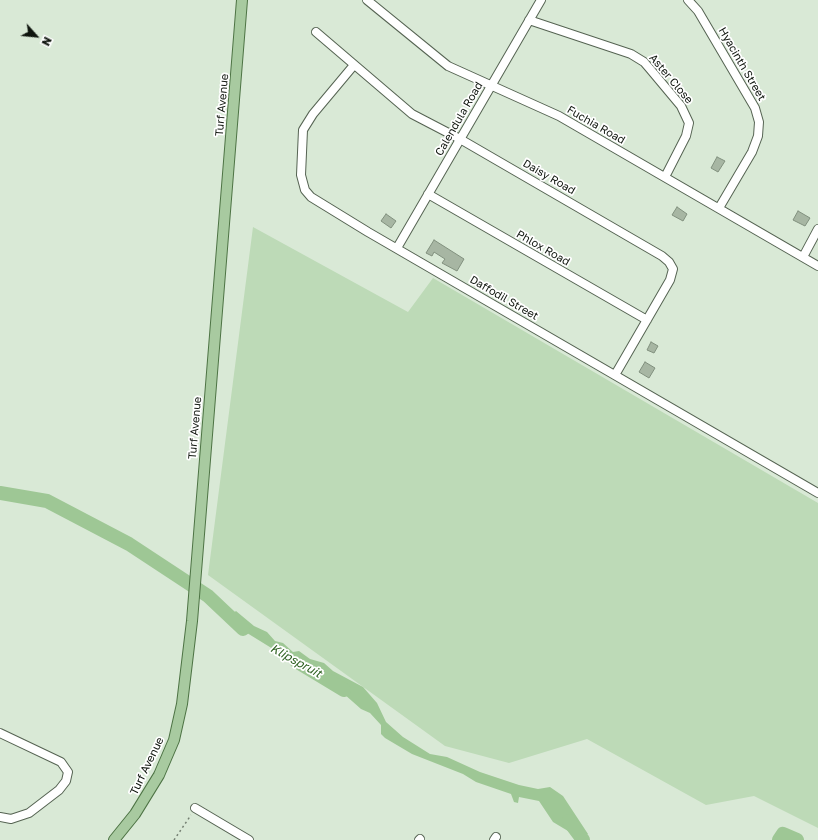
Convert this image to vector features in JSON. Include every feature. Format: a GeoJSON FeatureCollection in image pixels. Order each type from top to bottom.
{"type":"FeatureCollection","features":[{"type":"Feature","properties":{"kind":"main road","name":"Turf Avenue"},"geometry":{"type":"LineString","coordinates":[[114,840],[135,814],[148,794],[164,764],[174,740],[182,704],[192,621],[242,0]]}},
{"type":"Feature","properties":{"kind":"street","name":"Fuchia Road"},"geometry":{"type":"LineString","coordinates":[[367,0],[440,61],[457,71],[559,116],[818,266]]}},
{"type":"Feature","properties":{"kind":"street","name":"Calendula Road"},"geometry":{"type":"LineString","coordinates":[[396,248],[541,0]]}},
{"type":"Feature","properties":{"kind":"street","name":"Hyacinth Street"},"geometry":{"type":"LineString","coordinates":[[688,0],[698,11],[755,108],[759,122],[758,136],[752,152],[719,208]]}},
{"type":"Feature","properties":{"kind":"street","name":"Aster Close"},"geometry":{"type":"LineString","coordinates":[[529,20],[632,54],[644,62],[681,106],[689,123],[686,136],[665,177]]}},
{"type":"Feature","properties":{"kind":"street","name":"Daisy Road"},"geometry":{"type":"LineString","coordinates":[[316,32],[412,114],[460,138],[666,258],[672,265],[672,276],[615,374]]}},
{"type":"Feature","properties":{"kind":"street","name":"Daffodil Street"},"geometry":{"type":"LineString","coordinates":[[354,65],[313,114],[303,130],[301,142],[302,180],[308,194],[316,201],[396,248],[818,493]]}},
{"type":"Feature","properties":{"kind":"street","name":"Phlox Road"},"geometry":{"type":"LineString","coordinates":[[428,194],[647,320]]}},
{"type":"Feature","properties":{"kind":"street"},"geometry":{"type":"LineString","coordinates":[[803,257],[818,229]]}},
{"type":"Feature","properties":{"kind":"street"},"geometry":{"type":"LineString","coordinates":[[0,733],[61,762],[68,772],[66,781],[60,790],[29,813],[11,819],[0,816]]}},
{"type":"Feature","properties":{"kind":"street"},"geometry":{"type":"LineString","coordinates":[[195,808],[249,840]]}},
{"type":"Feature","properties":{"kind":"path"},"geometry":{"type":"LineString","coordinates":[[174,840],[195,808]]}},
{"type":"Feature","properties":{"kind":"shaded area"},"geometry":{"type":"Polygon","coordinates":[[[253,227],[408,312],[433,278],[818,503],[818,828],[754,796],[706,805],[587,739],[509,763],[445,746],[208,575],[253,227]]]}},
{"type":"Feature","properties":{"kind":"water"},"geometry":{"type":"Polygon","coordinates":[[[236,611],[254,626],[267,632],[275,641],[283,643],[293,652],[299,651],[310,659],[324,663],[333,671],[363,687],[377,703],[386,722],[403,737],[430,754],[447,757],[480,772],[519,785],[538,789],[550,787],[563,796],[588,834],[578,837],[553,822],[539,801],[519,797],[518,803],[514,802],[511,794],[476,782],[463,774],[412,754],[385,738],[381,734],[381,725],[370,713],[361,709],[318,671],[307,670],[239,628],[228,617],[236,611]]]}},
{"type":"Feature","properties":{"kind":"building"},"geometry":{"type":"Polygon","coordinates":[[[717,157],[725,161],[718,172],[711,168],[717,157]]]}},
{"type":"Feature","properties":{"kind":"building"},"geometry":{"type":"Polygon","coordinates":[[[677,207],[687,214],[683,221],[672,215],[677,207]]]}},
{"type":"Feature","properties":{"kind":"building"},"geometry":{"type":"Polygon","coordinates":[[[798,211],[810,218],[805,226],[793,220],[798,211]]]}},
{"type":"Feature","properties":{"kind":"building"},"geometry":{"type":"Polygon","coordinates":[[[386,214],[396,221],[391,228],[381,221],[386,214]]]}},
{"type":"Feature","properties":{"kind":"building"},"geometry":{"type":"Polygon","coordinates":[[[434,240],[464,259],[457,271],[442,263],[445,259],[434,252],[432,256],[426,253],[434,240]]]}},
{"type":"Feature","properties":{"kind":"building"},"geometry":{"type":"Polygon","coordinates":[[[651,342],[658,346],[654,353],[647,350],[651,342]]]}},
{"type":"Feature","properties":{"kind":"building"},"geometry":{"type":"Polygon","coordinates":[[[645,362],[655,368],[649,378],[639,372],[645,362]]]}},
{"type":"Feature","properties":{"kind":"waterway","name":"Klipspruit"},"geometry":{"type":"LineString","coordinates":[[0,493],[47,501],[129,544],[208,596],[243,629]]}},
{"type":"Feature","properties":{"kind":"waterway","name":"Klipspruit"},"geometry":{"type":"LineString","coordinates":[[296,661],[344,690]]}},
{"type":"Feature","properties":{"kind":"waterway","name":"Klipspruit"},"geometry":{"type":"LineString","coordinates":[[569,821],[583,840]]}},
{"type":"Feature","properties":{"kind":"waterway","name":"Klipspruit"},"geometry":{"type":"LineString","coordinates":[[779,840],[783,834],[797,840]]}}]}
